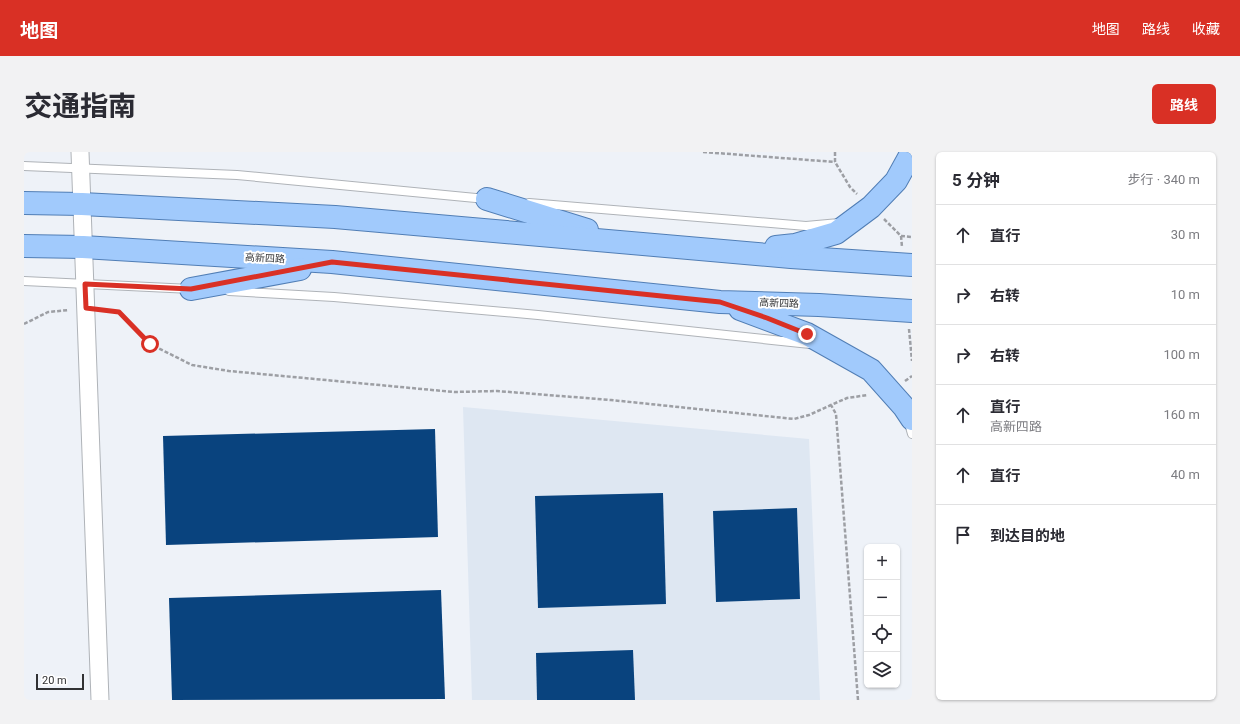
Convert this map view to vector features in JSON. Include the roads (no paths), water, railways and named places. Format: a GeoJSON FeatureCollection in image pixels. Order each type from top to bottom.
{"type":"FeatureCollection","features":[{"type":"Feature","properties":{"kind":"main road"},"geometry":{"type":"LineString","coordinates":[[737,252],[795,245],[836,233],[871,206],[896,181],[912,152]]}},
{"type":"Feature","properties":{"kind":"main road"},"geometry":{"type":"LineString","coordinates":[[487,199],[630,243]]}},
{"type":"Feature","properties":{"kind":"main road"},"geometry":{"type":"LineString","coordinates":[[24,203],[82,204],[335,217],[737,252],[912,265]]}},
{"type":"Feature","properties":{"kind":"main road","name":"高新四路"},"geometry":{"type":"LineString","coordinates":[[24,246],[83,247],[332,262],[720,302],[819,305],[912,311]]}},
{"type":"Feature","properties":{"kind":"main road"},"geometry":{"type":"LineString","coordinates":[[191,289],[332,262]]}},
{"type":"Feature","properties":{"kind":"main road"},"geometry":{"type":"LineString","coordinates":[[720,302],[807,334],[831,347],[871,370],[902,406]]}},
{"type":"Feature","properties":{"kind":"street"},"geometry":{"type":"LineString","coordinates":[[80,160],[100,700]]}},
{"type":"Feature","properties":{"kind":"lane"},"geometry":{"type":"LineString","coordinates":[[24,166],[80,160],[487,199],[806,226],[847,222],[871,206]]}},
{"type":"Feature","properties":{"kind":"lane"},"geometry":{"type":"LineString","coordinates":[[24,281],[334,296],[530,314],[831,347]]}},
{"type":"Feature","properties":{"kind":"lane"},"geometry":{"type":"LineString","coordinates":[[902,406],[912,434]]}}]}
